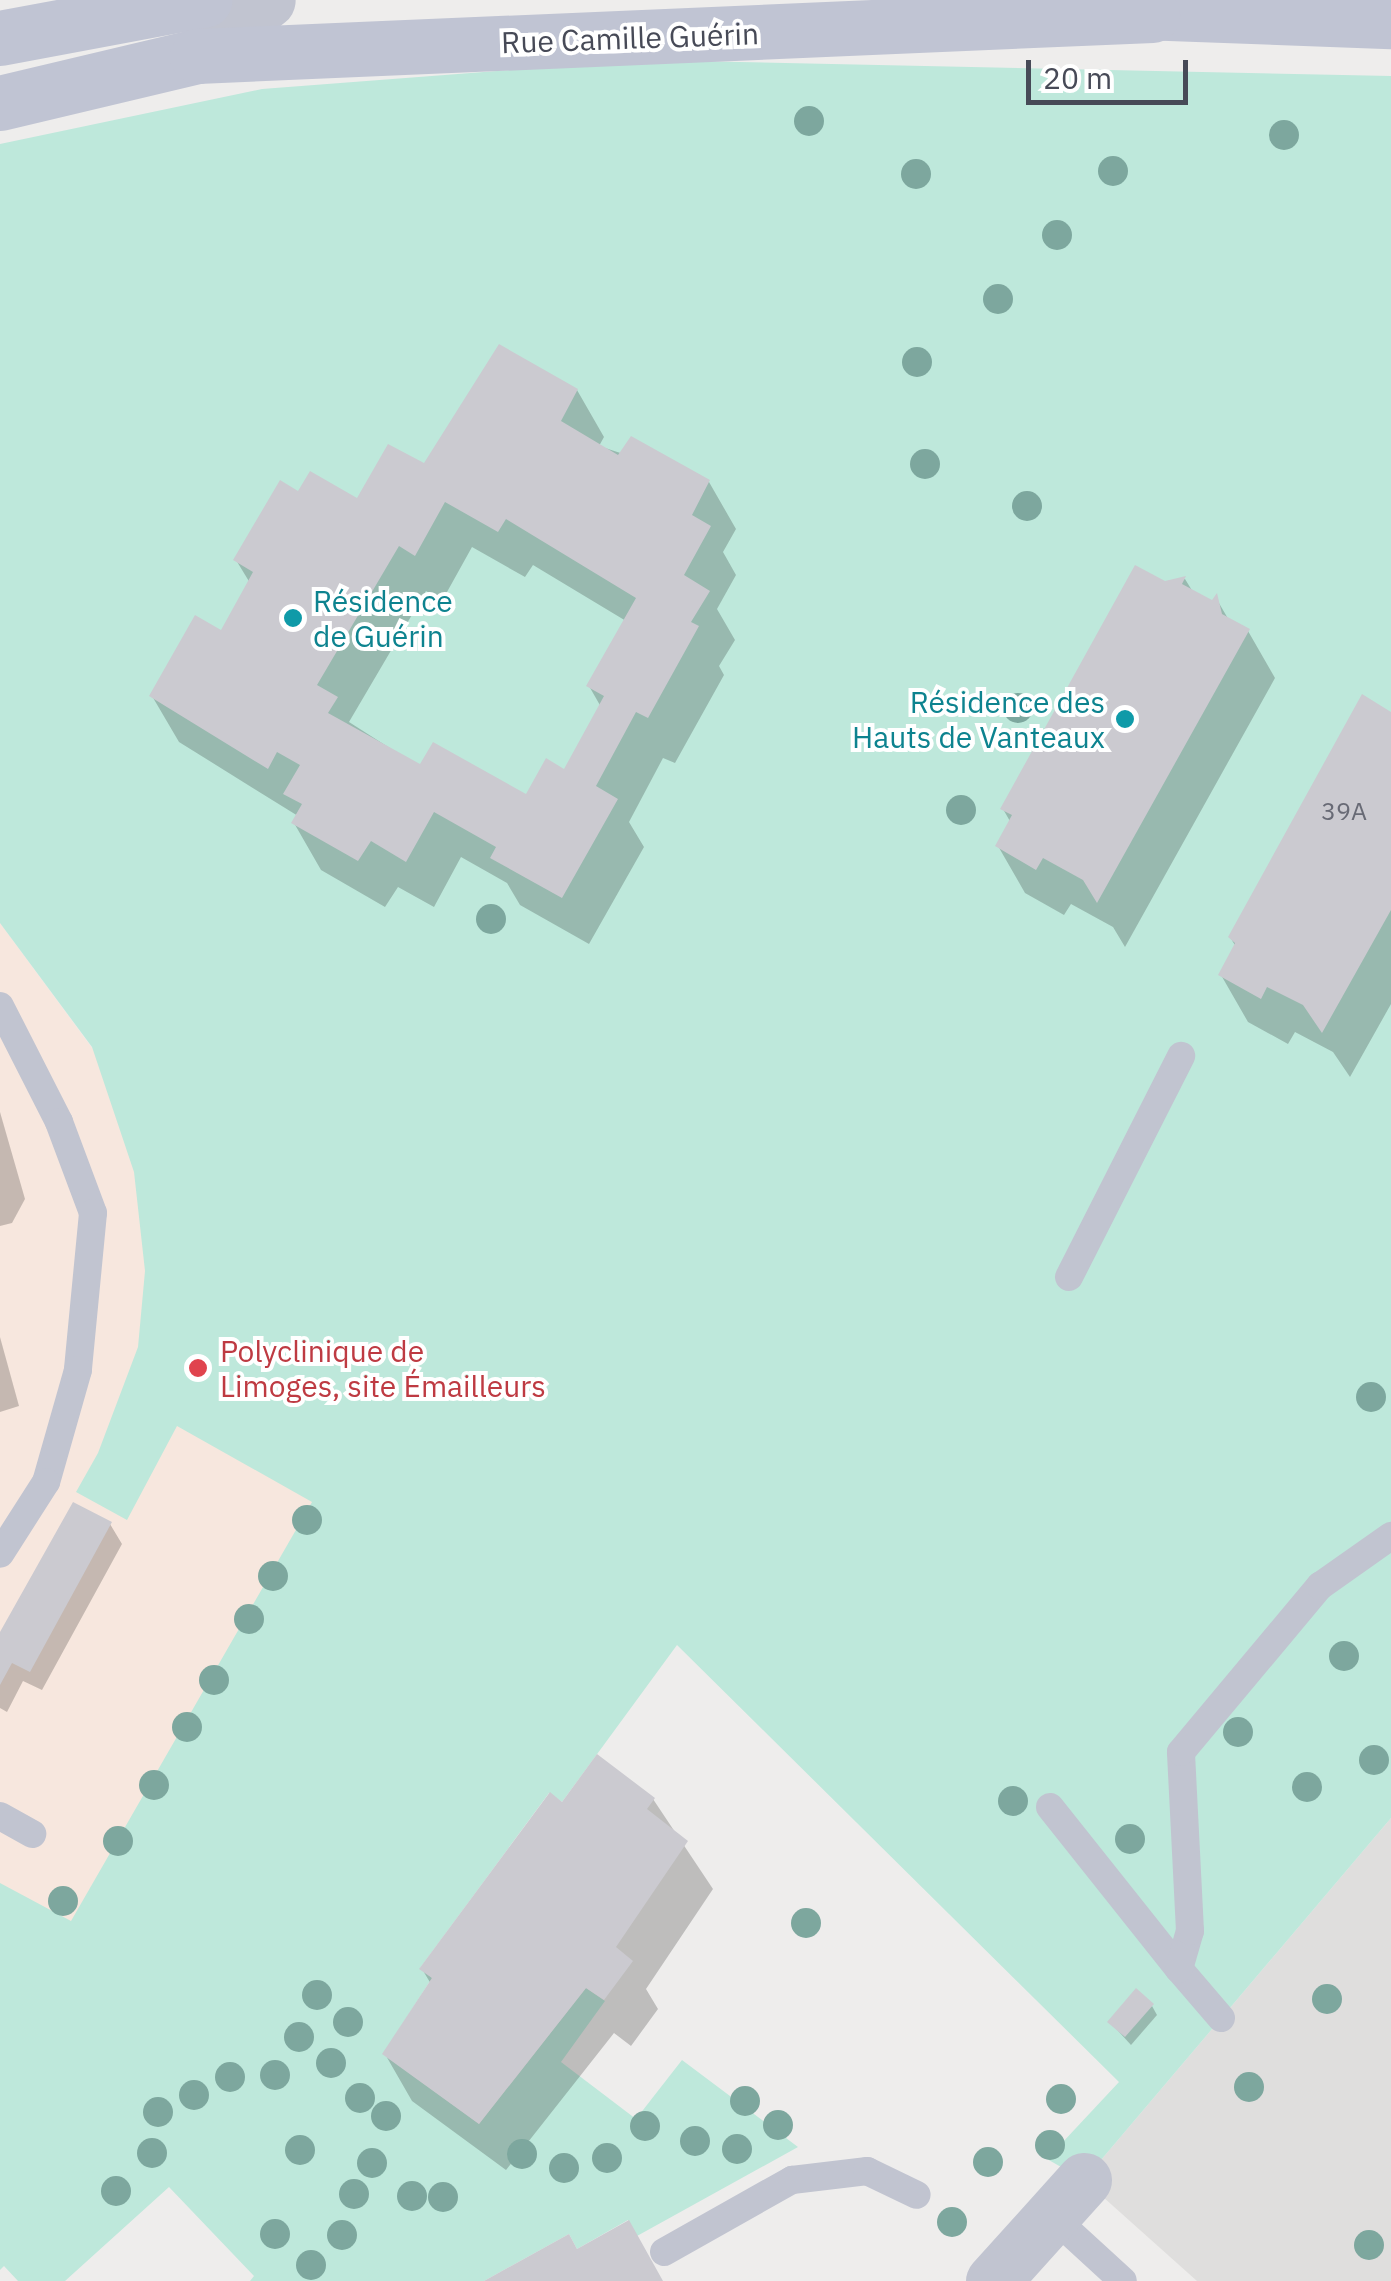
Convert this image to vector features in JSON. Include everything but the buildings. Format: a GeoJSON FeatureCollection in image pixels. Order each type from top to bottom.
{"type":"FeatureCollection","features":[{"type":"Feature","properties":{"kind":"main road"},"geometry":{"type":"LineString","coordinates":[[0,38],[204,0]]}},
{"type":"Feature","properties":{"kind":"main road","name":"Rue Camille Guérin"},"geometry":{"type":"LineString","coordinates":[[993,0],[1152,15]]}},
{"type":"Feature","properties":{"kind":"main road","name":"Rue Camille Guérin"},"geometry":{"type":"LineString","coordinates":[[0,103],[198,56],[1152,15],[1391,21]]}},
{"type":"Feature","properties":{"kind":"street"},"geometry":{"type":"LineString","coordinates":[[198,56],[268,0]]}},
{"type":"Feature","properties":{"kind":"street"},"geometry":{"type":"LineString","coordinates":[[993,2281],[1068,2198]]}},
{"type":"Feature","properties":{"kind":"lane"},"geometry":{"type":"LineString","coordinates":[[0,1006],[59,1122],[93,1213],[78,1370],[46,1482],[0,1554]]}},
{"type":"Feature","properties":{"kind":"lane"},"geometry":{"type":"LineString","coordinates":[[1069,1277],[1180,1056]]}},
{"type":"Feature","properties":{"kind":"lane"},"geometry":{"type":"LineString","coordinates":[[1179,1968],[1190,1932],[1181,1752],[1320,1586],[1391,1536]]}},
{"type":"Feature","properties":{"kind":"lane"},"geometry":{"type":"LineString","coordinates":[[1050,1807],[1221,2018]]}},
{"type":"Feature","properties":{"kind":"lane"},"geometry":{"type":"LineString","coordinates":[[0,1816],[32,1834]]}},
{"type":"Feature","properties":{"kind":"lane"},"geometry":{"type":"LineString","coordinates":[[664,2252],[792,2180],[866,2171],[917,2195]]}},
{"type":"Feature","properties":{"kind":"lane"},"geometry":{"type":"LineString","coordinates":[[1068,2198],[1123,2281]]}},
{"type":"Feature","properties":{"kind":"shaded area","name":"Polyclinique de Limoges, site Émailleurs"},"geometry":{"type":"Polygon","coordinates":[[[0,923],[151,1128],[641,1609],[0,2153],[0,923]]]}},
{"type":"Feature","properties":{"kind":"shaded area"},"geometry":{"type":"Polygon","coordinates":[[[1391,1818],[1391,2281],[1197,2281],[1084,2180],[1391,1818]]]}},
{"type":"Feature","properties":{"kind":"green space"},"geometry":{"type":"Polygon","coordinates":[[[641,60],[1391,76],[1391,1818],[1084,2180],[1047,2159],[1119,2082],[677,1645],[562,1802],[549,1793],[420,1968],[432,1978],[383,2054],[479,2124],[586,1988],[605,2001],[561,2062],[636,2119],[682,2060],[798,2147],[637,2236],[628,2220],[577,2249],[569,2234],[484,2281],[250,2281],[254,2276],[169,2187],[65,2281],[18,2281],[4,2266],[0,2270],[0,1883],[71,1921],[312,1502],[177,1426],[127,1520],[76,1492],[98,1453],[138,1347],[145,1271],[134,1172],[92,1047],[0,923],[0,144],[262,89],[641,60]]]}},
{"type":"Feature","properties":{"kind":"place","name":"Résidence de Guérin"},"geometry":{"type":"Point","coordinates":[293,618]}},
{"type":"Feature","properties":{"kind":"place","name":"Résidence des Hauts de Vanteaux"},"geometry":{"type":"Point","coordinates":[1125,719]}},
{"type":"Feature","properties":{"kind":"place","name":"Polyclinique de Limoges, site Émailleurs"},"geometry":{"type":"Point","coordinates":[198,1368]}}]}
